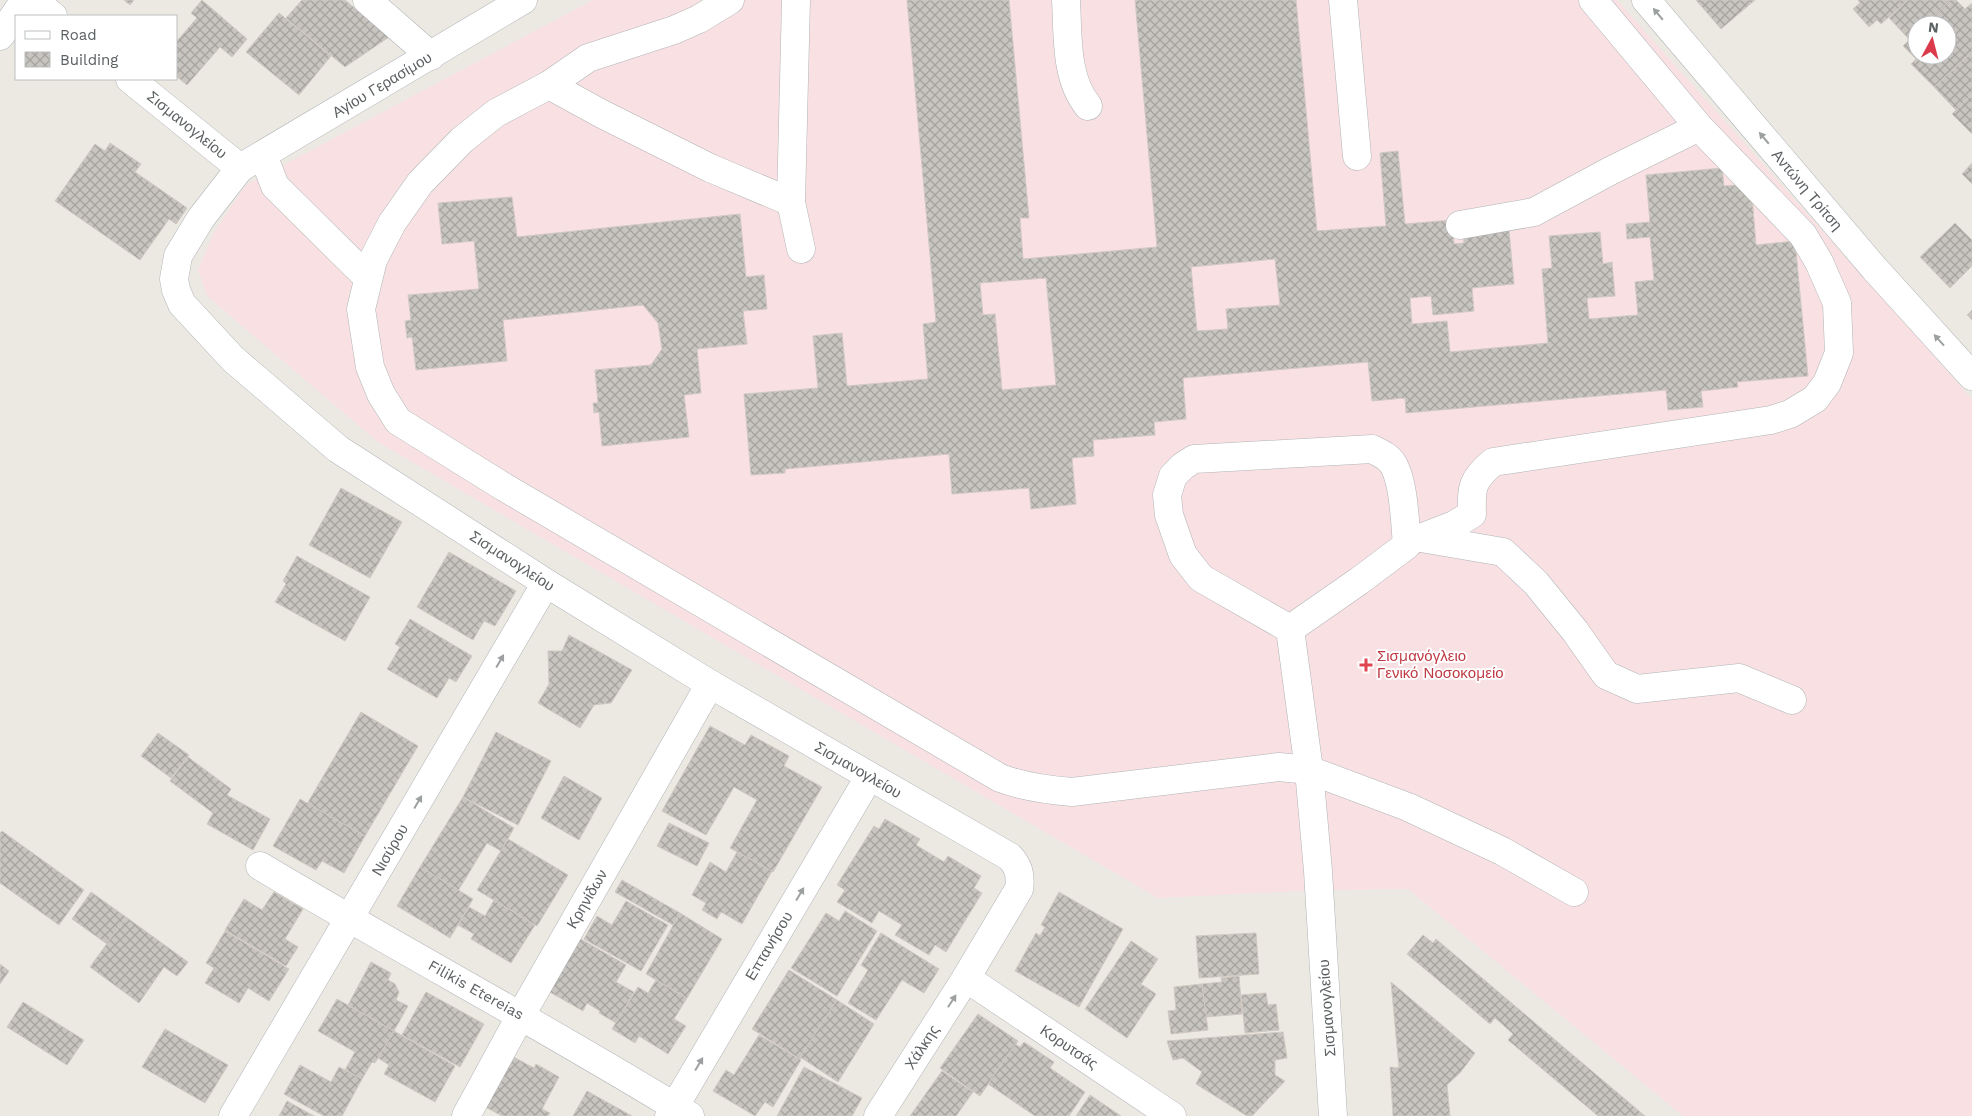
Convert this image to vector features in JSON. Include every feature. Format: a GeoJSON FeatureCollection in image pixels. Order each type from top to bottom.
{"type":"FeatureCollection","features":[{"type":"Feature","properties":{"kind":"street"},"geometry":{"type":"LineString","coordinates":[[0,36],[25,0]]}},
{"type":"Feature","properties":{"kind":"street"},"geometry":{"type":"LineString","coordinates":[[33,0],[52,15]]}},
{"type":"Feature","properties":{"kind":"street"},"geometry":{"type":"LineString","coordinates":[[367,0],[431,56]]}},
{"type":"Feature","properties":{"kind":"street","name":"Αγίου Γερασίμου"},"geometry":{"type":"LineString","coordinates":[[240,168],[523,0]]}},
{"type":"Feature","properties":{"kind":"street"},"geometry":{"type":"LineString","coordinates":[[730,0],[699,19],[674,30],[588,58],[549,85],[496,113],[462,140],[420,183],[392,223],[373,260],[361,309],[370,367],[381,394],[398,421],[504,487],[1000,778],[1021,786],[1042,790],[1072,792],[1279,767],[1309,770],[1417,811],[1502,851],[1574,892]]}},
{"type":"Feature","properties":{"kind":"street"},"geometry":{"type":"LineString","coordinates":[[796,0],[791,202],[800,249]]}},
{"type":"Feature","properties":{"kind":"street"},"geometry":{"type":"LineString","coordinates":[[1066,0],[1072,74],[1079,95],[1088,106]]}},
{"type":"Feature","properties":{"kind":"street"},"geometry":{"type":"LineString","coordinates":[[1343,0],[1357,156]]}},
{"type":"Feature","properties":{"kind":"street"},"geometry":{"type":"LineString","coordinates":[[1415,541],[1394,465],[1387,456],[1372,449],[1194,459],[1183,466],[1174,476],[1168,495],[1169,515],[1183,555],[1201,578],[1290,628],[1415,541],[1472,514],[1471,490],[1478,474],[1493,462],[1771,420],[1790,414],[1815,400],[1827,383],[1839,353],[1837,303],[1819,262],[1803,235],[1699,127],[1593,0]]}},
{"type":"Feature","properties":{"kind":"street","name":"Αντώνη Τρίτση"},"geometry":{"type":"LineString","coordinates":[[1646,0],[1874,268],[1972,376]]}},
{"type":"Feature","properties":{"kind":"street","name":"Σισμανογλείου"},"geometry":{"type":"LineString","coordinates":[[131,80],[240,168],[201,218],[178,256],[174,279],[182,304],[233,359],[338,449],[546,583],[710,684],[1010,857],[1016,863],[1020,872],[1019,889],[966,978]]}},
{"type":"Feature","properties":{"kind":"street"},"geometry":{"type":"LineString","coordinates":[[549,85],[710,168],[791,202]]}},
{"type":"Feature","properties":{"kind":"street"},"geometry":{"type":"LineString","coordinates":[[1460,225],[1534,212],[1610,171],[1699,127]]}},
{"type":"Feature","properties":{"kind":"street"},"geometry":{"type":"LineString","coordinates":[[263,155],[275,186],[368,278]]}},
{"type":"Feature","properties":{"kind":"street"},"geometry":{"type":"LineString","coordinates":[[1415,541],[1503,552],[1536,583],[1575,631],[1606,675],[1637,689],[1740,678],[1792,700]]}},
{"type":"Feature","properties":{"kind":"street","name":"Νισύρου"},"geometry":{"type":"LineString","coordinates":[[233,1116],[546,583]]}},
{"type":"Feature","properties":{"kind":"street","name":"Σισμανογλείου"},"geometry":{"type":"LineString","coordinates":[[1290,628],[1309,770],[1320,900],[1333,1116]]}},
{"type":"Feature","properties":{"kind":"street","name":"Κρηνίδων"},"geometry":{"type":"LineString","coordinates":[[466,1116],[521,1015],[710,684]]}},
{"type":"Feature","properties":{"kind":"street","name":"Επτανήσου"},"geometry":{"type":"LineString","coordinates":[[678,1113],[869,777]]}},
{"type":"Feature","properties":{"kind":"street","name":"Filikis Etereias"},"geometry":{"type":"LineString","coordinates":[[260,866],[521,1015],[678,1113]]}},
{"type":"Feature","properties":{"kind":"street","name":"Χάλκης"},"geometry":{"type":"LineString","coordinates":[[878,1116],[966,978]]}},
{"type":"Feature","properties":{"kind":"street","name":"Κορυτσάς"},"geometry":{"type":"LineString","coordinates":[[966,978],[1172,1116]]}},
{"type":"Feature","properties":{"kind":"shaded area","name":"Σισμανόγλειο Γενικό Νοσοκομείο"},"geometry":{"type":"Polygon","coordinates":[[[593,0],[1617,0],[1972,399],[1972,1116],[1683,1116],[1408,889],[1319,890],[1158,898],[378,442],[207,296],[198,270],[214,232],[246,185],[593,0]]]}},
{"type":"Feature","properties":{"kind":"building"},"geometry":{"type":"Polygon","coordinates":[[[124,0],[134,0],[130,5],[124,0]]]}},
{"type":"Feature","properties":{"kind":"building"},"geometry":{"type":"Polygon","coordinates":[[[202,0],[247,39],[232,57],[220,47],[187,85],[178,78],[178,40],[197,18],[191,13],[202,0]]]}},
{"type":"Feature","properties":{"kind":"building"},"geometry":{"type":"Polygon","coordinates":[[[302,0],[345,0],[389,37],[345,67],[286,18],[302,0]]]}},
{"type":"Feature","properties":{"kind":"building"},"geometry":{"type":"Polygon","coordinates":[[[907,0],[1009,0],[1029,218],[1020,218],[1023,259],[1157,247],[1135,0],[1296,0],[1317,231],[1386,226],[1380,153],[1398,151],[1405,224],[1452,220],[1454,244],[1464,243],[1463,234],[1509,230],[1514,284],[1472,288],[1474,311],[1433,315],[1431,296],[1410,298],[1412,324],[1447,321],[1450,352],[1548,343],[1542,269],[1552,268],[1549,236],[1600,232],[1603,264],[1612,262],[1615,296],[1587,298],[1589,319],[1638,315],[1635,282],[1654,280],[1650,237],[1627,239],[1626,224],[1650,222],[1646,175],[1722,168],[1724,186],[1751,184],[1756,245],[1795,241],[1808,376],[1737,382],[1738,387],[1701,391],[1703,407],[1668,410],[1666,390],[1406,413],[1405,398],[1372,401],[1368,362],[1183,378],[1186,419],[1154,422],[1155,435],[1093,440],[1094,456],[1072,458],[1076,504],[1031,509],[1029,488],[952,494],[949,454],[785,469],[785,473],[751,475],[744,394],[818,388],[813,336],[842,333],[847,386],[928,379],[923,324],[936,322],[907,0]],[[1275,259],[1191,267],[1197,331],[1228,329],[1226,309],[1280,305],[1275,259]],[[1046,278],[980,283],[983,315],[995,314],[1002,390],[1056,385],[1046,278]]]}},
{"type":"Feature","properties":{"kind":"building"},"geometry":{"type":"Polygon","coordinates":[[[1696,0],[1755,0],[1721,29],[1696,0]]]}},
{"type":"Feature","properties":{"kind":"building"},"geometry":{"type":"Polygon","coordinates":[[[1858,0],[1908,0],[1881,24],[1877,20],[1869,27],[1853,9],[1860,3],[1858,0]]]}},
{"type":"Feature","properties":{"kind":"building"},"geometry":{"type":"Polygon","coordinates":[[[1908,0],[1950,0],[1935,15],[1907,15],[1907,37],[1889,18],[1908,0]]]}},
{"type":"Feature","properties":{"kind":"building"},"geometry":{"type":"Polygon","coordinates":[[[1950,0],[1956,0],[1965,9],[1972,3],[1972,52],[1934,87],[1912,65],[1957,65],[1957,15],[1935,15],[1950,0]]]}},
{"type":"Feature","properties":{"kind":"building"},"geometry":{"type":"Polygon","coordinates":[[[279,13],[331,56],[299,95],[246,52],[279,13]]]}},
{"type":"Feature","properties":{"kind":"building"},"geometry":{"type":"Polygon","coordinates":[[[1972,52],[1972,94],[1956,110],[1934,87],[1972,52]]]}},
{"type":"Feature","properties":{"kind":"building"},"geometry":{"type":"Polygon","coordinates":[[[1972,94],[1972,134],[1952,114],[1972,94]]]}},
{"type":"Feature","properties":{"kind":"building"},"geometry":{"type":"Polygon","coordinates":[[[110,143],[141,164],[135,172],[187,208],[176,224],[169,219],[140,260],[55,201],[95,144],[105,151],[110,143]]]}},
{"type":"Feature","properties":{"kind":"building"},"geometry":{"type":"Polygon","coordinates":[[[1972,163],[1972,184],[1962,174],[1972,163]]]}},
{"type":"Feature","properties":{"kind":"building"},"geometry":{"type":"Polygon","coordinates":[[[512,197],[517,237],[740,214],[746,277],[764,275],[767,309],[743,311],[747,344],[697,349],[701,393],[684,395],[689,437],[602,446],[599,412],[594,413],[593,403],[598,403],[595,370],[651,365],[662,349],[658,323],[643,305],[503,320],[507,361],[416,370],[412,337],[407,338],[405,321],[411,320],[408,295],[479,289],[474,241],[442,244],[438,203],[512,197]]]}},
{"type":"Feature","properties":{"kind":"building"},"geometry":{"type":"Polygon","coordinates":[[[1955,223],[1972,240],[1972,266],[1950,288],[1920,257],[1955,223]]]}},
{"type":"Feature","properties":{"kind":"building"},"geometry":{"type":"Polygon","coordinates":[[[1972,310],[1972,320],[1967,315],[1972,310]]]}},
{"type":"Feature","properties":{"kind":"building"},"geometry":{"type":"Polygon","coordinates":[[[341,488],[402,522],[370,578],[309,545],[341,488]]]}},
{"type":"Feature","properties":{"kind":"building"},"geometry":{"type":"Polygon","coordinates":[[[449,552],[516,591],[495,626],[484,621],[473,640],[417,607],[449,552]]]}},
{"type":"Feature","properties":{"kind":"building"},"geometry":{"type":"Polygon","coordinates":[[[297,556],[370,597],[345,641],[275,602],[286,584],[283,581],[297,556]]]}},
{"type":"Feature","properties":{"kind":"building"},"geometry":{"type":"Polygon","coordinates":[[[410,619],[472,656],[456,682],[449,678],[437,698],[387,669],[400,647],[395,644],[410,619]]]}},
{"type":"Feature","properties":{"kind":"building"},"geometry":{"type":"Polygon","coordinates":[[[569,635],[632,670],[611,703],[594,705],[580,728],[538,703],[549,684],[548,651],[562,651],[569,635]]]}},
{"type":"Feature","properties":{"kind":"building"},"geometry":{"type":"Polygon","coordinates":[[[361,712],[418,746],[365,836],[307,804],[361,712]]]}},
{"type":"Feature","properties":{"kind":"building"},"geometry":{"type":"Polygon","coordinates":[[[710,726],[745,745],[751,735],[789,756],[784,766],[822,787],[773,872],[730,848],[757,800],[734,787],[706,835],[662,811],[710,726]]]}},
{"type":"Feature","properties":{"kind":"building"},"geometry":{"type":"Polygon","coordinates":[[[496,732],[551,761],[518,825],[463,797],[496,732]]]}},
{"type":"Feature","properties":{"kind":"building"},"geometry":{"type":"Polygon","coordinates":[[[158,733],[189,755],[171,778],[141,756],[158,733]]]}},
{"type":"Feature","properties":{"kind":"building"},"geometry":{"type":"Polygon","coordinates":[[[188,757],[231,789],[227,795],[270,819],[253,850],[207,824],[213,813],[170,781],[188,757]]]}},
{"type":"Feature","properties":{"kind":"building"},"geometry":{"type":"Polygon","coordinates":[[[564,776],[602,798],[579,840],[541,818],[564,776]]]}},
{"type":"Feature","properties":{"kind":"building"},"geometry":{"type":"Polygon","coordinates":[[[463,797],[514,828],[501,851],[487,843],[458,891],[420,867],[463,797]]]}},
{"type":"Feature","properties":{"kind":"building"},"geometry":{"type":"Polygon","coordinates":[[[300,799],[365,836],[344,873],[322,861],[316,870],[273,846],[300,799]]]}},
{"type":"Feature","properties":{"kind":"building"},"geometry":{"type":"Polygon","coordinates":[[[885,819],[920,839],[916,845],[944,862],[948,856],[981,876],[974,888],[982,893],[946,952],[935,945],[929,955],[895,935],[902,925],[879,911],[872,923],[837,902],[845,890],[837,885],[874,826],[879,829],[885,819]]]}},
{"type":"Feature","properties":{"kind":"building"},"geometry":{"type":"Polygon","coordinates":[[[669,823],[709,843],[697,866],[657,846],[669,823]]]}},
{"type":"Feature","properties":{"kind":"building"},"geometry":{"type":"Polygon","coordinates":[[[2,831],[84,890],[59,925],[0,883],[0,833],[2,831]]]}},
{"type":"Feature","properties":{"kind":"building"},"geometry":{"type":"Polygon","coordinates":[[[508,839],[568,875],[537,926],[477,890],[508,839]]]}},
{"type":"Feature","properties":{"kind":"building"},"geometry":{"type":"Polygon","coordinates":[[[737,852],[772,871],[742,924],[721,912],[717,919],[702,910],[706,903],[692,895],[710,862],[726,872],[737,852]]]}},
{"type":"Feature","properties":{"kind":"building"},"geometry":{"type":"Polygon","coordinates":[[[420,867],[473,899],[450,938],[397,906],[420,867]]]}},
{"type":"Feature","properties":{"kind":"building"},"geometry":{"type":"Polygon","coordinates":[[[622,880],[680,913],[673,925],[615,892],[622,880]]]}},
{"type":"Feature","properties":{"kind":"building"},"geometry":{"type":"Polygon","coordinates":[[[91,892],[126,917],[107,944],[72,919],[91,892]]]}},
{"type":"Feature","properties":{"kind":"building"},"geometry":{"type":"Polygon","coordinates":[[[274,892],[303,909],[285,939],[298,947],[286,966],[225,930],[244,899],[262,910],[274,892]]]}},
{"type":"Feature","properties":{"kind":"building"},"geometry":{"type":"Polygon","coordinates":[[[1059,892],[1123,929],[1079,1007],[1015,971],[1036,933],[1040,936],[1045,927],[1041,925],[1059,892]]]}},
{"type":"Feature","properties":{"kind":"building"},"geometry":{"type":"Polygon","coordinates":[[[494,900],[535,925],[511,963],[471,939],[474,934],[458,925],[469,907],[485,916],[494,900]]]}},
{"type":"Feature","properties":{"kind":"building"},"geometry":{"type":"Polygon","coordinates":[[[626,901],[668,925],[641,971],[584,939],[597,916],[612,925],[626,901]]]}},
{"type":"Feature","properties":{"kind":"building"},"geometry":{"type":"Polygon","coordinates":[[[845,911],[877,931],[837,996],[791,968],[826,913],[839,921],[845,911]]]}},
{"type":"Feature","properties":{"kind":"building"},"geometry":{"type":"Polygon","coordinates":[[[680,913],[722,939],[687,998],[646,974],[680,913]]]}},
{"type":"Feature","properties":{"kind":"building"},"geometry":{"type":"Polygon","coordinates":[[[126,917],[188,962],[177,976],[164,967],[139,1003],[90,967],[126,917]]]}},
{"type":"Feature","properties":{"kind":"building"},"geometry":{"type":"Polygon","coordinates":[[[225,931],[289,969],[269,1001],[248,988],[239,1003],[205,983],[214,968],[206,963],[225,931]]]}},
{"type":"Feature","properties":{"kind":"building"},"geometry":{"type":"Polygon","coordinates":[[[881,933],[939,969],[924,993],[902,980],[876,1020],[848,1003],[868,970],[861,965],[881,933]]]}},
{"type":"Feature","properties":{"kind":"building"},"geometry":{"type":"Polygon","coordinates":[[[1256,933],[1259,974],[1199,978],[1196,936],[1256,933]]]}},
{"type":"Feature","properties":{"kind":"building"},"geometry":{"type":"Polygon","coordinates":[[[1423,935],[1433,943],[1436,939],[1645,1116],[1598,1116],[1508,1040],[1513,1034],[1495,1018],[1490,1024],[1407,954],[1423,935]]]}},
{"type":"Feature","properties":{"kind":"building"},"geometry":{"type":"Polygon","coordinates":[[[579,938],[626,965],[616,982],[634,992],[616,1023],[587,1003],[583,1011],[548,991],[579,938]]]}},
{"type":"Feature","properties":{"kind":"building"},"geometry":{"type":"Polygon","coordinates":[[[1131,941],[1158,959],[1141,984],[1156,994],[1127,1038],[1085,1009],[1131,941]]]}},
{"type":"Feature","properties":{"kind":"building"},"geometry":{"type":"Polygon","coordinates":[[[371,962],[391,973],[388,980],[395,984],[399,992],[396,1000],[408,1006],[394,1031],[348,1005],[371,962]]]}},
{"type":"Feature","properties":{"kind":"building"},"geometry":{"type":"Polygon","coordinates":[[[0,964],[9,971],[0,984],[0,964]]]}},
{"type":"Feature","properties":{"kind":"building"},"geometry":{"type":"Polygon","coordinates":[[[789,970],[837,1000],[800,1059],[752,1029],[789,970]]]}},
{"type":"Feature","properties":{"kind":"building"},"geometry":{"type":"Polygon","coordinates":[[[1239,976],[1242,1014],[1206,1017],[1202,984],[1222,982],[1221,978],[1239,976]]]}},
{"type":"Feature","properties":{"kind":"building"},"geometry":{"type":"Polygon","coordinates":[[[656,980],[687,998],[674,1019],[686,1026],[668,1054],[639,1036],[635,1043],[612,1029],[638,987],[648,993],[656,980]]]}},
{"type":"Feature","properties":{"kind":"building"},"geometry":{"type":"Polygon","coordinates":[[[1391,982],[1475,1053],[1460,1073],[1447,1085],[1450,1116],[1393,1116],[1390,1067],[1399,1068],[1391,982]]]}},
{"type":"Feature","properties":{"kind":"building"},"geometry":{"type":"Polygon","coordinates":[[[1202,984],[1208,1030],[1171,1034],[1168,1011],[1176,1010],[1174,987],[1202,984]]]}},
{"type":"Feature","properties":{"kind":"building"},"geometry":{"type":"Polygon","coordinates":[[[426,992],[484,1024],[460,1067],[402,1035],[426,992]]]}},
{"type":"Feature","properties":{"kind":"building"},"geometry":{"type":"Polygon","coordinates":[[[1266,993],[1268,1005],[1276,1004],[1279,1030],[1245,1033],[1241,995],[1266,993]]]}},
{"type":"Feature","properties":{"kind":"building"},"geometry":{"type":"Polygon","coordinates":[[[337,999],[394,1031],[375,1063],[372,1062],[362,1079],[345,1070],[355,1052],[318,1031],[337,999]]]}},
{"type":"Feature","properties":{"kind":"building"},"geometry":{"type":"Polygon","coordinates":[[[837,1000],[874,1024],[838,1082],[800,1057],[837,1000]]]}},
{"type":"Feature","properties":{"kind":"building"},"geometry":{"type":"Polygon","coordinates":[[[23,1002],[84,1040],[67,1065],[7,1027],[23,1002]]]}},
{"type":"Feature","properties":{"kind":"building"},"geometry":{"type":"Polygon","coordinates":[[[978,1014],[1018,1041],[980,1096],[940,1068],[978,1014]]]}},
{"type":"Feature","properties":{"kind":"building"},"geometry":{"type":"Polygon","coordinates":[[[165,1029],[228,1065],[205,1103],[142,1067],[165,1029]]]}},
{"type":"Feature","properties":{"kind":"building"},"geometry":{"type":"Polygon","coordinates":[[[394,1031],[455,1066],[435,1102],[384,1074],[389,1065],[378,1058],[394,1031]]]}},
{"type":"Feature","properties":{"kind":"building"},"geometry":{"type":"Polygon","coordinates":[[[1283,1032],[1287,1058],[1275,1060],[1275,1075],[1285,1081],[1252,1116],[1247,1116],[1196,1084],[1202,1072],[1183,1058],[1173,1060],[1167,1041],[1283,1032]]]}},
{"type":"Feature","properties":{"kind":"building"},"geometry":{"type":"Polygon","coordinates":[[[759,1035],[801,1060],[773,1107],[765,1102],[755,1116],[713,1091],[726,1070],[734,1075],[759,1035]]]}},
{"type":"Feature","properties":{"kind":"building"},"geometry":{"type":"Polygon","coordinates":[[[1024,1042],[1054,1062],[1050,1068],[1085,1092],[1069,1116],[1035,1116],[988,1084],[1015,1044],[1020,1047],[1024,1042]]]}},
{"type":"Feature","properties":{"kind":"building"},"geometry":{"type":"Polygon","coordinates":[[[508,1054],[534,1068],[536,1064],[559,1077],[542,1109],[550,1113],[548,1116],[502,1116],[480,1104],[508,1054]]]}},
{"type":"Feature","properties":{"kind":"building"},"geometry":{"type":"Polygon","coordinates":[[[300,1065],[331,1082],[339,1067],[362,1079],[342,1116],[324,1116],[284,1094],[300,1065]]]}},
{"type":"Feature","properties":{"kind":"building"},"geometry":{"type":"Polygon","coordinates":[[[804,1067],[862,1098],[852,1116],[777,1116],[804,1067]]]}},
{"type":"Feature","properties":{"kind":"building"},"geometry":{"type":"Polygon","coordinates":[[[942,1071],[973,1092],[956,1116],[910,1116],[942,1071]]]}},
{"type":"Feature","properties":{"kind":"building"},"geometry":{"type":"Polygon","coordinates":[[[587,1091],[632,1116],[573,1116],[587,1091]]]}},
{"type":"Feature","properties":{"kind":"building"},"geometry":{"type":"Polygon","coordinates":[[[1090,1095],[1121,1116],[1076,1116],[1090,1095]]]}},
{"type":"Feature","properties":{"kind":"building"},"geometry":{"type":"Polygon","coordinates":[[[287,1101],[314,1116],[279,1116],[287,1101]]]}},
{"type":"Feature","properties":{"kind":"place","name":"Σισμανόγλειο Γενικό Νοσοκομείο"},"geometry":{"type":"Point","coordinates":[1366,665]}}]}
